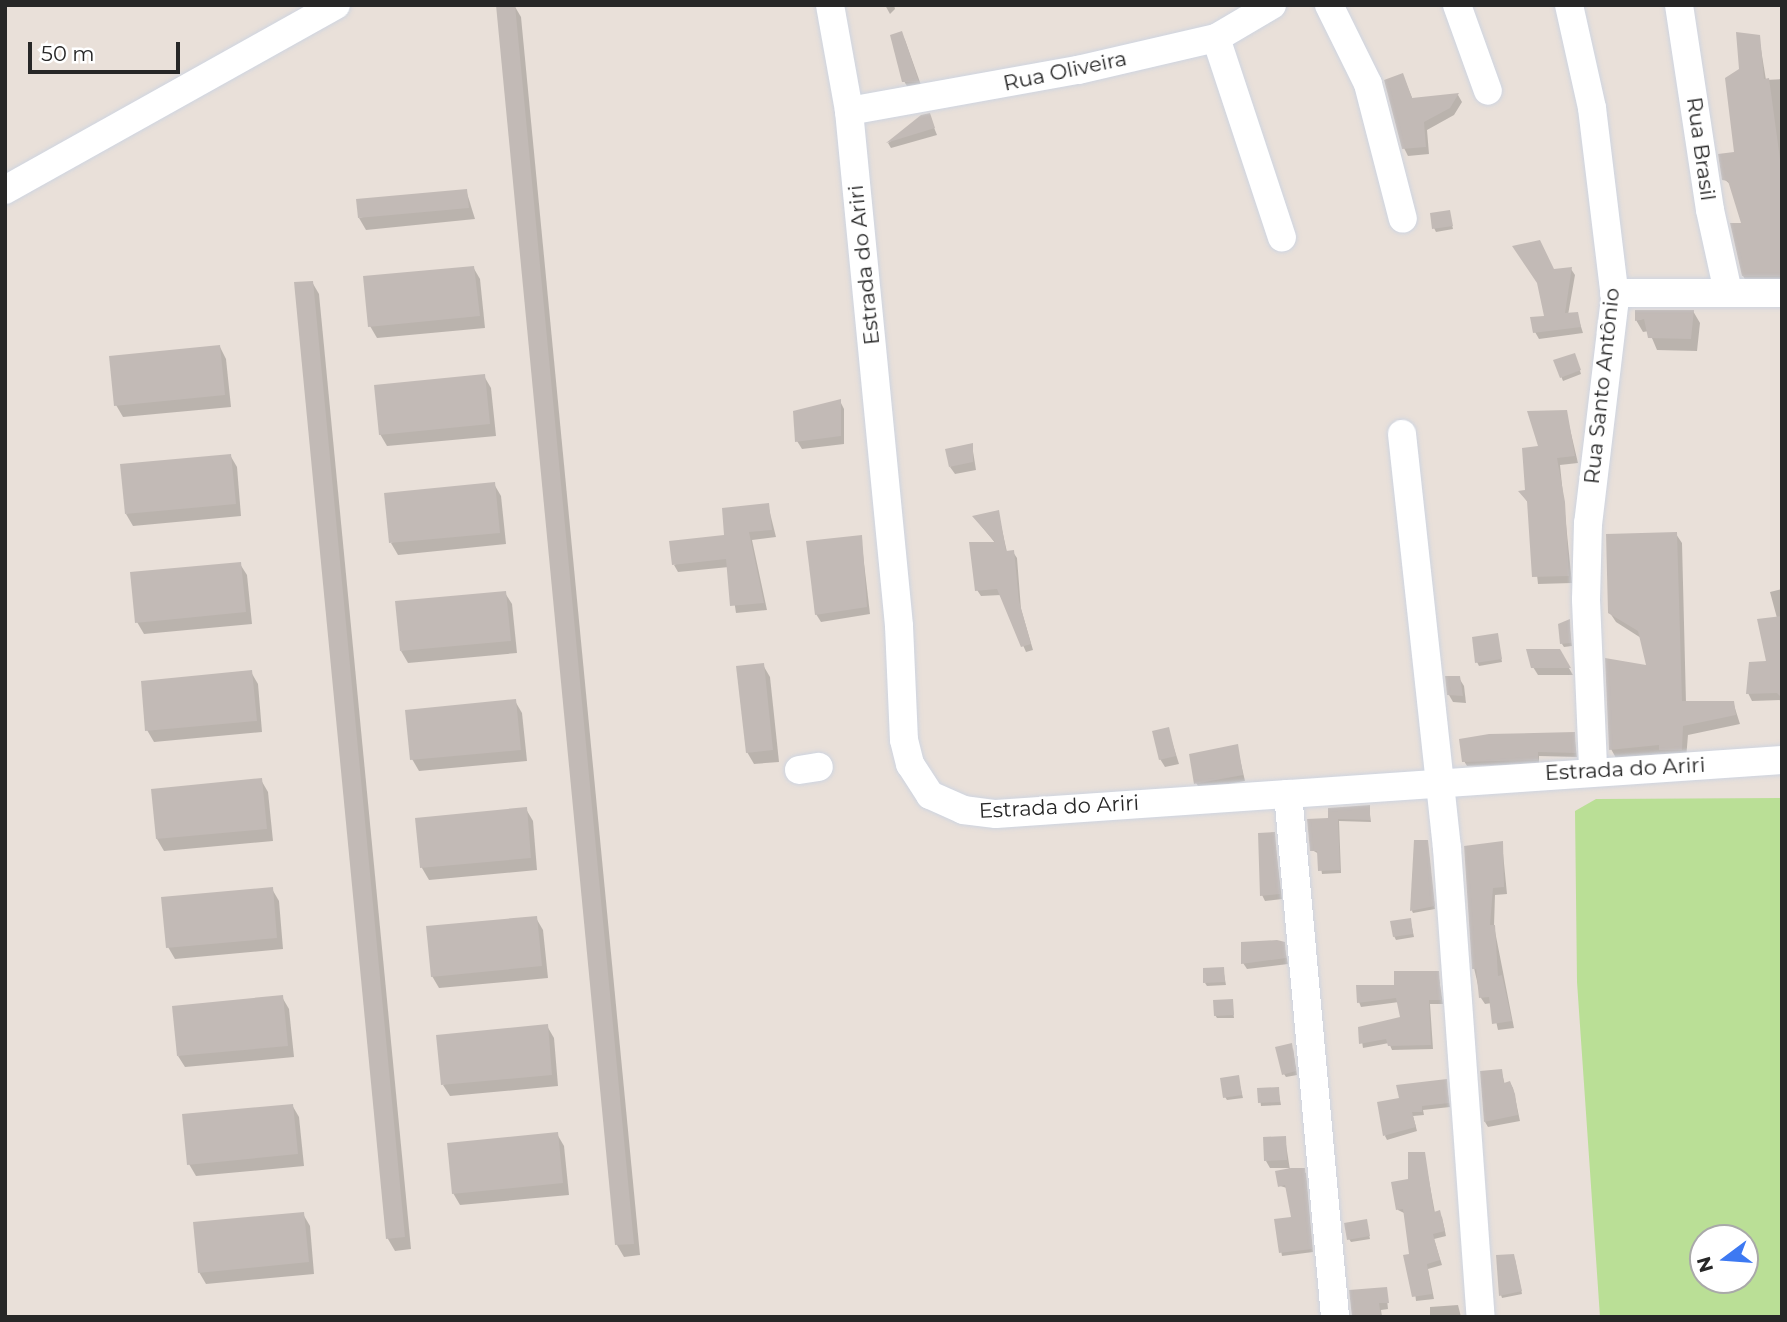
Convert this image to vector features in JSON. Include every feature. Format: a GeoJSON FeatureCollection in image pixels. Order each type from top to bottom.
{"type":"FeatureCollection","features":[{"type":"Feature","properties":{"kind":"street"},"geometry":{"type":"LineString","coordinates":[[5,190],[335,5]]}},
{"type":"Feature","properties":{"kind":"street","name":"Estrada do Ariri"},"geometry":{"type":"LineString","coordinates":[[830,5],[849,111],[900,625],[904,740],[917,778],[944,804],[996,814],[1440,786],[1593,770],[1782,760]]}},
{"type":"Feature","properties":{"kind":"street","name":"Rua Oliveira"},"geometry":{"type":"LineString","coordinates":[[849,111],[1078,70],[1216,38],[1272,5]]}},
{"type":"Feature","properties":{"kind":"street"},"geometry":{"type":"LineString","coordinates":[[1329,5],[1368,84],[1403,219]]}},
{"type":"Feature","properties":{"kind":"street"},"geometry":{"type":"LineString","coordinates":[[1457,5],[1488,91]]}},
{"type":"Feature","properties":{"kind":"street","name":"Rua Santo Antônio"},"geometry":{"type":"LineString","coordinates":[[1569,5],[1592,108],[1614,293],[1588,523],[1586,600],[1593,770]]}},
{"type":"Feature","properties":{"kind":"street","name":"Rua Brasil"},"geometry":{"type":"LineString","coordinates":[[1679,5],[1710,210],[1728,292]]}},
{"type":"Feature","properties":{"kind":"street"},"geometry":{"type":"LineString","coordinates":[[1216,38],[1282,237]]}},
{"type":"Feature","properties":{"kind":"street"},"geometry":{"type":"LineString","coordinates":[[1614,293],[1782,293]]}},
{"type":"Feature","properties":{"kind":"street"},"geometry":{"type":"LineString","coordinates":[[1402,434],[1440,786],[1481,1317]]}},
{"type":"Feature","properties":{"kind":"street"},"geometry":{"type":"LineString","coordinates":[[1288,794],[1335,1317]]}},
{"type":"Feature","properties":{"kind":"green space"},"geometry":{"type":"Polygon","coordinates":[[[1782,798],[1782,1317],[1600,1317],[1577,982],[1575,811],[1596,799],[1782,798]]]}},
{"type":"Feature","properties":{"kind":"building"},"geometry":{"type":"Polygon","coordinates":[[[496,5],[515,5],[634,1244],[615,1245],[496,5]]]}},
{"type":"Feature","properties":{"kind":"building"},"geometry":{"type":"Polygon","coordinates":[[[902,31],[919,82],[902,82],[890,35],[902,31]]]}},
{"type":"Feature","properties":{"kind":"building"},"geometry":{"type":"Polygon","coordinates":[[[1736,32],[1760,35],[1764,79],[1769,78],[1780,159],[1780,276],[1742,276],[1730,223],[1741,223],[1728,181],[1722,180],[1718,154],[1734,152],[1725,78],[1739,69],[1736,32]]]}},
{"type":"Feature","properties":{"kind":"building"},"geometry":{"type":"Polygon","coordinates":[[[1403,73],[1412,98],[1459,93],[1450,108],[1424,122],[1426,147],[1402,149],[1384,80],[1403,73]]]}},
{"type":"Feature","properties":{"kind":"building"},"geometry":{"type":"Polygon","coordinates":[[[930,113],[935,128],[886,143],[921,115],[930,113]]]}},
{"type":"Feature","properties":{"kind":"building"},"geometry":{"type":"Polygon","coordinates":[[[467,189],[469,208],[358,218],[356,199],[467,189]]]}},
{"type":"Feature","properties":{"kind":"building"},"geometry":{"type":"Polygon","coordinates":[[[1450,210],[1453,226],[1432,229],[1430,213],[1450,210]]]}},
{"type":"Feature","properties":{"kind":"building"},"geometry":{"type":"Polygon","coordinates":[[[1540,240],[1554,269],[1572,267],[1565,313],[1578,312],[1581,327],[1533,333],[1530,317],[1544,316],[1537,283],[1512,246],[1540,240]]]}},
{"type":"Feature","properties":{"kind":"building"},"geometry":{"type":"Polygon","coordinates":[[[474,266],[480,316],[368,327],[363,276],[474,266]]]}},
{"type":"Feature","properties":{"kind":"building"},"geometry":{"type":"Polygon","coordinates":[[[313,281],[405,1237],[386,1239],[294,282],[313,281]]]}},
{"type":"Feature","properties":{"kind":"building"},"geometry":{"type":"Polygon","coordinates":[[[1635,310],[1694,310],[1691,339],[1648,338],[1644,319],[1635,321],[1635,310]]]}},
{"type":"Feature","properties":{"kind":"building"},"geometry":{"type":"Polygon","coordinates":[[[220,345],[225,395],[114,406],[109,356],[220,345]]]}},
{"type":"Feature","properties":{"kind":"building"},"geometry":{"type":"Polygon","coordinates":[[[1575,353],[1581,370],[1560,378],[1553,360],[1575,353]]]}},
{"type":"Feature","properties":{"kind":"building"},"geometry":{"type":"Polygon","coordinates":[[[485,374],[490,424],[379,435],[374,385],[485,374]]]}},
{"type":"Feature","properties":{"kind":"building"},"geometry":{"type":"Polygon","coordinates":[[[841,399],[841,436],[795,442],[793,411],[841,399]]]}},
{"type":"Feature","properties":{"kind":"building"},"geometry":{"type":"Polygon","coordinates":[[[1567,410],[1575,456],[1557,458],[1565,502],[1569,576],[1532,577],[1527,501],[1518,491],[1525,490],[1522,448],[1538,446],[1527,411],[1567,410]]]}},
{"type":"Feature","properties":{"kind":"building"},"geometry":{"type":"Polygon","coordinates":[[[973,443],[973,462],[949,467],[945,449],[973,443]]]}},
{"type":"Feature","properties":{"kind":"building"},"geometry":{"type":"Polygon","coordinates":[[[231,454],[236,504],[125,514],[120,464],[231,454]]]}},
{"type":"Feature","properties":{"kind":"building"},"geometry":{"type":"Polygon","coordinates":[[[495,482],[500,533],[389,543],[384,493],[495,482]]]}},
{"type":"Feature","properties":{"kind":"building"},"geometry":{"type":"Polygon","coordinates":[[[769,503],[772,530],[749,532],[764,603],[730,606],[726,559],[672,565],[669,541],[724,535],[722,508],[769,503]]]}},
{"type":"Feature","properties":{"kind":"building"},"geometry":{"type":"Polygon","coordinates":[[[999,510],[1006,551],[1014,550],[1019,601],[1031,644],[1021,647],[997,589],[975,591],[969,542],[995,542],[972,516],[999,510]]]}},
{"type":"Feature","properties":{"kind":"building"},"geometry":{"type":"Polygon","coordinates":[[[1677,532],[1682,701],[1734,701],[1736,715],[1683,726],[1682,750],[1659,750],[1659,745],[1609,750],[1605,658],[1646,665],[1638,631],[1608,613],[1606,534],[1677,532]]]}},
{"type":"Feature","properties":{"kind":"building"},"geometry":{"type":"Polygon","coordinates":[[[862,535],[867,607],[815,615],[806,541],[862,535]]]}},
{"type":"Feature","properties":{"kind":"building"},"geometry":{"type":"Polygon","coordinates":[[[241,562],[246,612],[135,623],[130,572],[241,562]]]}},
{"type":"Feature","properties":{"kind":"building"},"geometry":{"type":"Polygon","coordinates":[[[506,591],[511,641],[400,651],[395,601],[506,591]]]}},
{"type":"Feature","properties":{"kind":"building"},"geometry":{"type":"Polygon","coordinates":[[[1782,616],[1782,698],[1777,693],[1746,694],[1749,662],[1766,661],[1757,619],[1782,616]]]}},
{"type":"Feature","properties":{"kind":"building"},"geometry":{"type":"Polygon","coordinates":[[[1570,619],[1571,643],[1560,644],[1558,624],[1570,619]]]}},
{"type":"Feature","properties":{"kind":"building"},"geometry":{"type":"Polygon","coordinates":[[[1498,633],[1502,659],[1475,663],[1472,637],[1498,633]]]}},
{"type":"Feature","properties":{"kind":"building"},"geometry":{"type":"Polygon","coordinates":[[[1526,649],[1560,649],[1571,668],[1531,668],[1526,649]]]}},
{"type":"Feature","properties":{"kind":"building"},"geometry":{"type":"Polygon","coordinates":[[[764,663],[773,750],[746,753],[736,666],[764,663]]]}},
{"type":"Feature","properties":{"kind":"building"},"geometry":{"type":"Polygon","coordinates":[[[252,670],[257,721],[145,731],[141,681],[252,670]]]}},
{"type":"Feature","properties":{"kind":"building"},"geometry":{"type":"Polygon","coordinates":[[[1445,676],[1460,676],[1463,696],[1447,695],[1445,676]]]}},
{"type":"Feature","properties":{"kind":"building"},"geometry":{"type":"Polygon","coordinates":[[[516,699],[521,750],[410,760],[405,710],[516,699]]]}},
{"type":"Feature","properties":{"kind":"building"},"geometry":{"type":"Polygon","coordinates":[[[1169,727],[1176,756],[1159,760],[1152,731],[1169,727]]]}},
{"type":"Feature","properties":{"kind":"building"},"geometry":{"type":"Polygon","coordinates":[[[1575,732],[1576,753],[1538,752],[1538,760],[1462,762],[1459,739],[1489,734],[1575,732]]]}},
{"type":"Feature","properties":{"kind":"building"},"geometry":{"type":"Polygon","coordinates":[[[1238,744],[1243,775],[1194,784],[1189,754],[1238,744]]]}},
{"type":"Feature","properties":{"kind":"building"},"geometry":{"type":"Polygon","coordinates":[[[262,778],[267,829],[156,839],[151,789],[262,778]]]}},
{"type":"Feature","properties":{"kind":"building"},"geometry":{"type":"Polygon","coordinates":[[[1370,805],[1370,820],[1338,819],[1340,870],[1318,871],[1317,851],[1310,851],[1307,819],[1328,818],[1328,808],[1370,805]]]}},
{"type":"Feature","properties":{"kind":"building"},"geometry":{"type":"Polygon","coordinates":[[[527,807],[531,858],[420,868],[415,818],[527,807]]]}},
{"type":"Feature","properties":{"kind":"building"},"geometry":{"type":"Polygon","coordinates":[[[1275,832],[1280,894],[1260,896],[1258,833],[1275,832]]]}},
{"type":"Feature","properties":{"kind":"building"},"geometry":{"type":"Polygon","coordinates":[[[1414,840],[1428,840],[1435,906],[1410,911],[1414,840]]]}},
{"type":"Feature","properties":{"kind":"building"},"geometry":{"type":"Polygon","coordinates":[[[1503,841],[1504,887],[1493,888],[1490,925],[1495,925],[1498,976],[1502,975],[1512,1021],[1492,1024],[1489,997],[1479,998],[1476,969],[1472,969],[1464,846],[1503,841]]]}},
{"type":"Feature","properties":{"kind":"building"},"geometry":{"type":"Polygon","coordinates":[[[273,887],[277,938],[166,948],[161,897],[273,887]]]}},
{"type":"Feature","properties":{"kind":"building"},"geometry":{"type":"Polygon","coordinates":[[[537,916],[542,966],[431,977],[426,926],[537,916]]]}},
{"type":"Feature","properties":{"kind":"building"},"geometry":{"type":"Polygon","coordinates":[[[1411,918],[1413,934],[1393,937],[1390,921],[1411,918]]]}},
{"type":"Feature","properties":{"kind":"building"},"geometry":{"type":"Polygon","coordinates":[[[1241,942],[1285,942],[1286,958],[1241,964],[1241,942]]]}},
{"type":"Feature","properties":{"kind":"building"},"geometry":{"type":"Polygon","coordinates":[[[1224,967],[1225,982],[1203,983],[1203,968],[1224,967]]]}},
{"type":"Feature","properties":{"kind":"building"},"geometry":{"type":"Polygon","coordinates":[[[1394,971],[1439,971],[1441,1000],[1429,1000],[1431,1045],[1388,1046],[1386,1039],[1359,1044],[1358,1027],[1400,1017],[1396,998],[1357,1003],[1356,985],[1394,985],[1394,971]]]}},
{"type":"Feature","properties":{"kind":"building"},"geometry":{"type":"Polygon","coordinates":[[[283,995],[288,1046],[177,1056],[172,1006],[283,995]]]}},
{"type":"Feature","properties":{"kind":"building"},"geometry":{"type":"Polygon","coordinates":[[[1233,999],[1234,1015],[1214,1016],[1213,1000],[1233,999]]]}},
{"type":"Feature","properties":{"kind":"building"},"geometry":{"type":"Polygon","coordinates":[[[548,1024],[552,1075],[441,1085],[436,1035],[548,1024]]]}},
{"type":"Feature","properties":{"kind":"building"},"geometry":{"type":"Polygon","coordinates":[[[1292,1043],[1296,1071],[1282,1075],[1275,1047],[1292,1043]]]}},
{"type":"Feature","properties":{"kind":"building"},"geometry":{"type":"Polygon","coordinates":[[[1502,1069],[1504,1083],[1510,1081],[1515,1094],[1518,1115],[1484,1122],[1480,1071],[1502,1069]]]}},
{"type":"Feature","properties":{"kind":"building"},"geometry":{"type":"Polygon","coordinates":[[[1239,1075],[1242,1095],[1223,1098],[1220,1078],[1239,1075]]]}},
{"type":"Feature","properties":{"kind":"building"},"geometry":{"type":"Polygon","coordinates":[[[1447,1079],[1449,1103],[1422,1106],[1422,1112],[1412,1112],[1416,1127],[1383,1136],[1377,1102],[1399,1098],[1396,1085],[1447,1079]]]}},
{"type":"Feature","properties":{"kind":"building"},"geometry":{"type":"Polygon","coordinates":[[[1279,1087],[1280,1102],[1258,1103],[1257,1088],[1279,1087]]]}},
{"type":"Feature","properties":{"kind":"building"},"geometry":{"type":"Polygon","coordinates":[[[293,1104],[298,1154],[187,1165],[182,1114],[293,1104]]]}},
{"type":"Feature","properties":{"kind":"building"},"geometry":{"type":"Polygon","coordinates":[[[558,1132],[563,1183],[452,1194],[447,1143],[558,1132]]]}},
{"type":"Feature","properties":{"kind":"building"},"geometry":{"type":"Polygon","coordinates":[[[1286,1136],[1287,1160],[1264,1161],[1263,1137],[1286,1136]]]}},
{"type":"Feature","properties":{"kind":"building"},"geometry":{"type":"Polygon","coordinates":[[[1408,1152],[1425,1152],[1434,1212],[1440,1210],[1445,1231],[1433,1234],[1440,1260],[1427,1264],[1432,1294],[1412,1297],[1403,1255],[1409,1254],[1403,1209],[1396,1210],[1391,1182],[1408,1179],[1408,1152]]]}},
{"type":"Feature","properties":{"kind":"building"},"geometry":{"type":"Polygon","coordinates":[[[1305,1168],[1312,1249],[1279,1253],[1274,1219],[1291,1217],[1285,1185],[1278,1187],[1275,1171],[1305,1168]]]}},
{"type":"Feature","properties":{"kind":"building"},"geometry":{"type":"Polygon","coordinates":[[[304,1212],[309,1262],[198,1273],[193,1222],[304,1212]]]}},
{"type":"Feature","properties":{"kind":"building"},"geometry":{"type":"Polygon","coordinates":[[[1367,1219],[1370,1236],[1347,1240],[1344,1223],[1367,1219]]]}},
{"type":"Feature","properties":{"kind":"building"},"geometry":{"type":"Polygon","coordinates":[[[1514,1254],[1522,1291],[1499,1296],[1496,1255],[1514,1254]]]}},
{"type":"Feature","properties":{"kind":"building"},"geometry":{"type":"Polygon","coordinates":[[[1387,1287],[1389,1303],[1379,1303],[1381,1317],[1352,1317],[1349,1290],[1387,1287]]]}}]}
